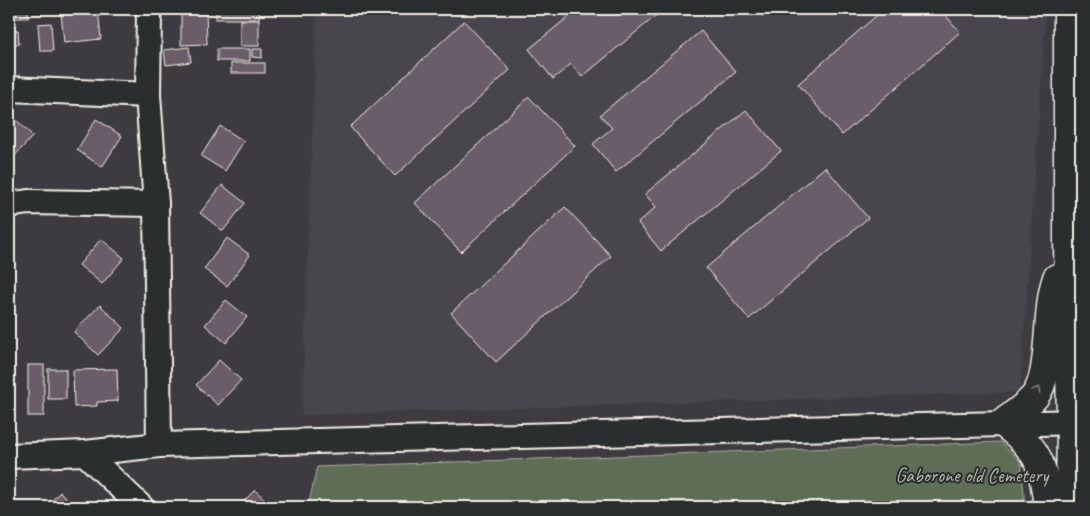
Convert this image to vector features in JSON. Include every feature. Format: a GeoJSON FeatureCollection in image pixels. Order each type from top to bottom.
{"type":"FeatureCollection","features":[{"type":"Feature","properties":{"kind":"main road"},"geometry":{"type":"LineString","coordinates":[[1068,9],[1068,261],[1076,422],[1070,507]]}},
{"type":"Feature","properties":{"kind":"main road"},"geometry":{"type":"LineString","coordinates":[[1048,507],[1042,470],[1035,453],[1020,436],[1003,423],[1025,406],[1040,388],[1054,288],[1058,276],[1068,261]]}},
{"type":"Feature","properties":{"kind":"street"},"geometry":{"type":"LineString","coordinates":[[149,9],[148,96],[156,204],[159,444]]}},
{"type":"Feature","properties":{"kind":"street"},"geometry":{"type":"LineString","coordinates":[[9,89],[148,96]]}},
{"type":"Feature","properties":{"kind":"street"},"geometry":{"type":"LineString","coordinates":[[9,205],[28,202],[156,204]]}},
{"type":"Feature","properties":{"kind":"street"},"geometry":{"type":"LineString","coordinates":[[9,456],[85,453],[159,444],[1076,422]]}},
{"type":"Feature","properties":{"kind":"street"},"geometry":{"type":"LineString","coordinates":[[85,453],[141,507]]}},
{"type":"Feature","properties":{"kind":"shaded area"},"geometry":{"type":"Polygon","coordinates":[[[317,9],[1046,9],[1020,392],[302,415],[317,9]]]}},
{"type":"Feature","properties":{"kind":"green space","name":"Gaborone old Cemetery"},"geometry":{"type":"Polygon","coordinates":[[[1000,442],[1021,462],[1025,507],[308,507],[317,467],[1000,442]]]}},
{"type":"Feature","properties":{"kind":"building"},"geometry":{"type":"Polygon","coordinates":[[[9,9],[28,9],[28,18],[9,18],[9,9]]]}},
{"type":"Feature","properties":{"kind":"building"},"geometry":{"type":"Polygon","coordinates":[[[98,9],[101,39],[64,43],[61,12],[98,9]]]}},
{"type":"Feature","properties":{"kind":"building"},"geometry":{"type":"Polygon","coordinates":[[[181,9],[206,9],[207,44],[181,45],[181,9]]]}},
{"type":"Feature","properties":{"kind":"building"},"geometry":{"type":"Polygon","coordinates":[[[216,9],[259,9],[259,19],[216,19],[216,9]]]}},
{"type":"Feature","properties":{"kind":"building"},"geometry":{"type":"Polygon","coordinates":[[[578,9],[664,9],[582,77],[571,64],[553,79],[529,49],[578,9]]]}},
{"type":"Feature","properties":{"kind":"building"},"geometry":{"type":"Polygon","coordinates":[[[884,9],[940,9],[960,32],[842,135],[798,84],[884,9]]]}},
{"type":"Feature","properties":{"kind":"building"},"geometry":{"type":"Polygon","coordinates":[[[240,20],[259,20],[259,46],[240,46],[240,20]]]}},
{"type":"Feature","properties":{"kind":"building"},"geometry":{"type":"Polygon","coordinates":[[[464,21],[510,70],[395,176],[350,127],[464,21]]]}},
{"type":"Feature","properties":{"kind":"building"},"geometry":{"type":"Polygon","coordinates":[[[51,23],[53,51],[40,51],[38,24],[51,23]]]}},
{"type":"Feature","properties":{"kind":"building"},"geometry":{"type":"Polygon","coordinates":[[[18,30],[19,44],[9,45],[9,31],[18,30]]]}},
{"type":"Feature","properties":{"kind":"building"},"geometry":{"type":"Polygon","coordinates":[[[701,31],[736,72],[616,172],[593,144],[612,128],[600,115],[701,31]]]}},
{"type":"Feature","properties":{"kind":"building"},"geometry":{"type":"Polygon","coordinates":[[[189,47],[191,62],[166,65],[164,50],[189,47]]]}},
{"type":"Feature","properties":{"kind":"building"},"geometry":{"type":"Polygon","coordinates":[[[217,49],[250,49],[250,61],[217,61],[217,49]]]}},
{"type":"Feature","properties":{"kind":"building"},"geometry":{"type":"Polygon","coordinates":[[[252,49],[262,49],[262,58],[252,57],[252,49]]]}},
{"type":"Feature","properties":{"kind":"building"},"geometry":{"type":"Polygon","coordinates":[[[231,63],[265,63],[265,73],[231,73],[231,63]]]}},
{"type":"Feature","properties":{"kind":"building"},"geometry":{"type":"Polygon","coordinates":[[[529,97],[575,146],[461,252],[415,203],[529,97]]]}},
{"type":"Feature","properties":{"kind":"building"},"geometry":{"type":"Polygon","coordinates":[[[746,110],[781,151],[661,251],[638,223],[656,207],[645,194],[746,110]]]}},
{"type":"Feature","properties":{"kind":"building"},"geometry":{"type":"Polygon","coordinates":[[[11,115],[33,136],[9,162],[9,117],[11,115]]]}},
{"type":"Feature","properties":{"kind":"building"},"geometry":{"type":"Polygon","coordinates":[[[96,119],[122,136],[102,167],[77,150],[96,119]]]}},
{"type":"Feature","properties":{"kind":"building"},"geometry":{"type":"Polygon","coordinates":[[[220,126],[244,141],[225,171],[201,156],[220,126]]]}},
{"type":"Feature","properties":{"kind":"building"},"geometry":{"type":"Polygon","coordinates":[[[825,167],[868,218],[749,319],[706,268],[825,167]]]}},
{"type":"Feature","properties":{"kind":"building"},"geometry":{"type":"Polygon","coordinates":[[[222,185],[245,203],[223,231],[200,213],[222,185]]]}},
{"type":"Feature","properties":{"kind":"building"},"geometry":{"type":"Polygon","coordinates":[[[565,207],[611,256],[496,362],[451,313],[565,207]]]}},
{"type":"Feature","properties":{"kind":"building"},"geometry":{"type":"Polygon","coordinates":[[[227,238],[250,255],[227,286],[204,269],[227,238]]]}},
{"type":"Feature","properties":{"kind":"building"},"geometry":{"type":"Polygon","coordinates":[[[101,239],[124,258],[102,284],[79,265],[101,239]]]}},
{"type":"Feature","properties":{"kind":"building"},"geometry":{"type":"Polygon","coordinates":[[[226,300],[247,317],[226,343],[205,325],[226,300]]]}},
{"type":"Feature","properties":{"kind":"building"},"geometry":{"type":"Polygon","coordinates":[[[100,305],[124,328],[98,355],[74,332],[100,305]]]}},
{"type":"Feature","properties":{"kind":"building"},"geometry":{"type":"Polygon","coordinates":[[[219,360],[241,380],[218,405],[196,385],[219,360]]]}},
{"type":"Feature","properties":{"kind":"building"},"geometry":{"type":"Polygon","coordinates":[[[28,365],[44,365],[44,416],[28,416],[28,365]]]}},
{"type":"Feature","properties":{"kind":"building"},"geometry":{"type":"Polygon","coordinates":[[[48,369],[66,369],[66,399],[48,399],[48,369]]]}},
{"type":"Feature","properties":{"kind":"building"},"geometry":{"type":"Polygon","coordinates":[[[117,369],[118,401],[97,402],[97,406],[74,407],[73,370],[117,369]]]}},
{"type":"Feature","properties":{"kind":"building"},"geometry":{"type":"Polygon","coordinates":[[[255,490],[273,507],[238,507],[255,490]]]}},
{"type":"Feature","properties":{"kind":"building"},"geometry":{"type":"Polygon","coordinates":[[[60,492],[76,507],[46,507],[60,492]]]}}]}
